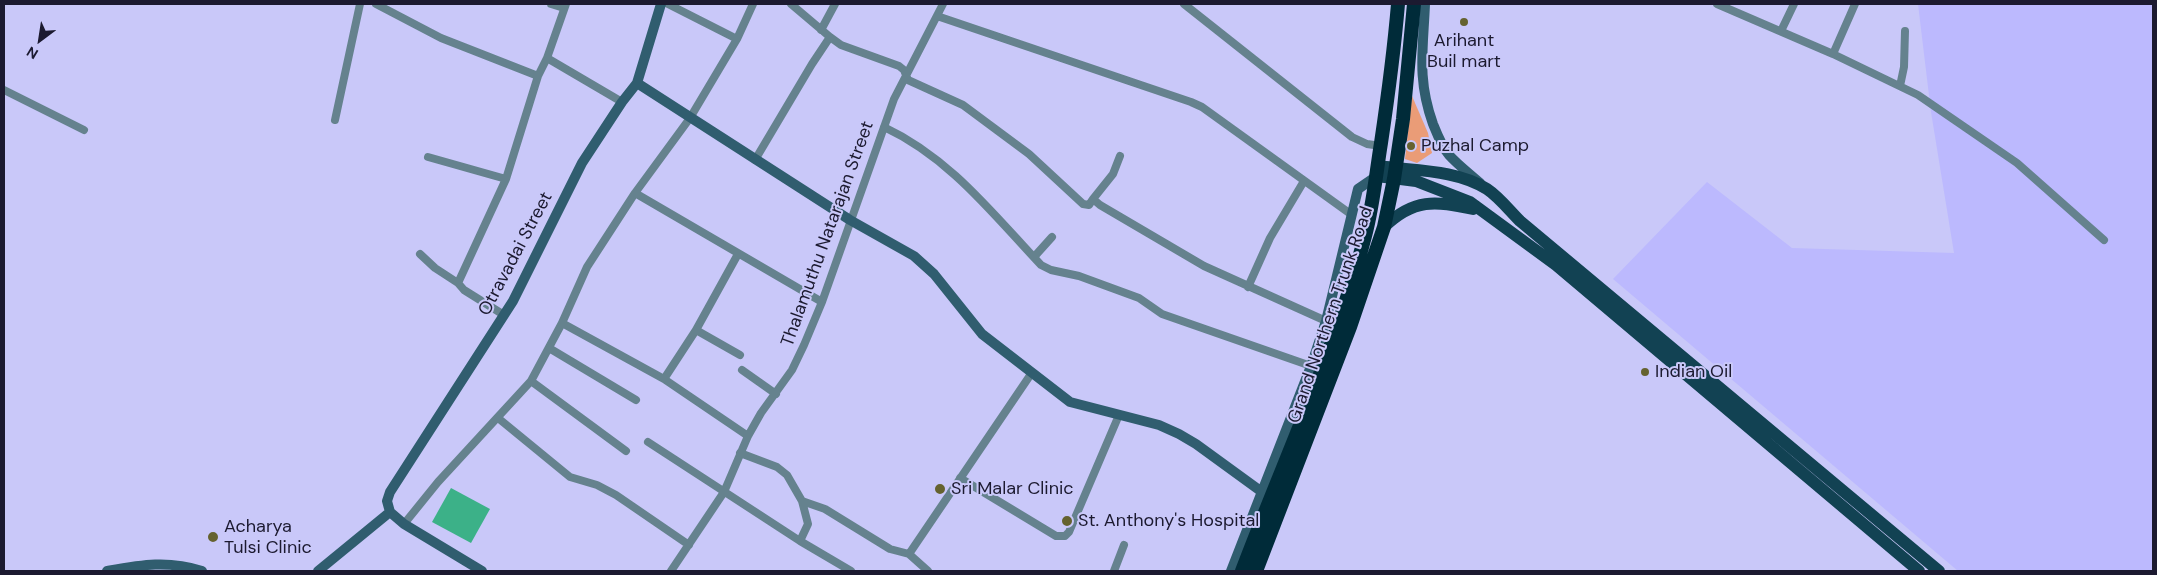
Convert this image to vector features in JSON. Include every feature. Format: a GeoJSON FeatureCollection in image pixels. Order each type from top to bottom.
{"type":"FeatureCollection","features":[{"type":"Feature","properties":{"kind":"highway","name":"Grand Northern Trunk Road"},"geometry":{"type":"LineString","coordinates":[[1242,571],[1309,402],[1346,302],[1365,236],[1378,171],[1380,146],[1394,61],[1398,4]]}},
{"type":"Feature","properties":{"kind":"highway","name":"Grand Northern Trunk Road"},"geometry":{"type":"LineString","coordinates":[[1256,571],[1350,327],[1384,227],[1395,174],[1404,110],[1414,4]]}},
{"type":"Feature","properties":{"kind":"main road"},"geometry":{"type":"LineString","coordinates":[[1378,171],[1395,174],[1449,192],[1470,202],[1556,265],[1919,571]]}},
{"type":"Feature","properties":{"kind":"main road"},"geometry":{"type":"LineString","coordinates":[[1395,174],[1439,172],[1461,178],[1486,189],[1520,220],[1939,571]]}},
{"type":"Feature","properties":{"kind":"main road"},"geometry":{"type":"LineString","coordinates":[[1384,227],[1398,214],[1427,203],[1453,205],[1485,214]]}},
{"type":"Feature","properties":{"kind":"street"},"geometry":{"type":"LineString","coordinates":[[334,120],[360,4]]}},
{"type":"Feature","properties":{"kind":"street"},"geometry":{"type":"LineString","coordinates":[[376,4],[441,38],[538,76]]}},
{"type":"Feature","properties":{"kind":"street"},"geometry":{"type":"LineString","coordinates":[[458,283],[506,179],[538,76],[547,58],[565,6],[551,4]]}},
{"type":"Feature","properties":{"kind":"street","name":"Otravadai Street"},"geometry":{"type":"LineString","coordinates":[[390,512],[387,505],[390,492],[513,301],[582,163],[622,102],[637,83],[661,4]]}},
{"type":"Feature","properties":{"kind":"street"},"geometry":{"type":"LineString","coordinates":[[668,4],[737,39]]}},
{"type":"Feature","properties":{"kind":"street"},"geometry":{"type":"LineString","coordinates":[[404,524],[438,482],[531,381],[562,324],[587,267],[635,193],[690,118],[737,39],[753,4]]}},
{"type":"Feature","properties":{"kind":"street"},"geometry":{"type":"LineString","coordinates":[[791,4],[830,38],[841,45],[899,66],[908,80],[963,105],[1029,154],[1083,204],[1089,205],[1093,200],[1112,174],[1120,156]]}},
{"type":"Feature","properties":{"kind":"street"},"geometry":{"type":"LineString","coordinates":[[821,30],[835,4]]}},
{"type":"Feature","properties":{"kind":"street","name":"Thalamuthu Natarajan Street"},"geometry":{"type":"LineString","coordinates":[[671,571],[724,492],[748,436],[761,413],[792,370],[804,345],[822,302],[894,98],[943,4]]}},
{"type":"Feature","properties":{"kind":"street"},"geometry":{"type":"LineString","coordinates":[[1184,4],[1352,137],[1367,144],[1380,146]]}},
{"type":"Feature","properties":{"kind":"street"},"geometry":{"type":"LineString","coordinates":[[1425,4],[1421,69],[1423,89],[1429,112],[1448,155],[1486,189]]}},
{"type":"Feature","properties":{"kind":"street"},"geometry":{"type":"LineString","coordinates":[[1717,4],[1734,7],[1918,95],[2017,163],[2104,240]]}},
{"type":"Feature","properties":{"kind":"street"},"geometry":{"type":"LineString","coordinates":[[1781,31],[1794,4]]}},
{"type":"Feature","properties":{"kind":"street"},"geometry":{"type":"LineString","coordinates":[[1833,54],[1855,4]]}},
{"type":"Feature","properties":{"kind":"street"},"geometry":{"type":"LineString","coordinates":[[937,16],[1202,107],[1352,215]]}},
{"type":"Feature","properties":{"kind":"street"},"geometry":{"type":"LineString","coordinates":[[1900,86],[1904,67],[1905,31]]}},
{"type":"Feature","properties":{"kind":"street"},"geometry":{"type":"LineString","coordinates":[[755,160],[812,64],[830,38]]}},
{"type":"Feature","properties":{"kind":"street"},"geometry":{"type":"LineString","coordinates":[[547,58],[622,102]]}},
{"type":"Feature","properties":{"kind":"street"},"geometry":{"type":"LineString","coordinates":[[637,83],[850,220],[914,256],[934,274],[982,334],[1031,374],[1070,402],[1159,425],[1196,444],[1262,492]]}},
{"type":"Feature","properties":{"kind":"street"},"geometry":{"type":"LineString","coordinates":[[4,90],[84,130]]}},
{"type":"Feature","properties":{"kind":"street"},"geometry":{"type":"LineString","coordinates":[[884,127],[907,138],[935,157],[970,189],[1041,265],[1051,270],[1079,276],[1139,298],[1162,314],[1310,366]]}},
{"type":"Feature","properties":{"kind":"street"},"geometry":{"type":"LineString","coordinates":[[428,157],[506,179]]}},
{"type":"Feature","properties":{"kind":"street"},"geometry":{"type":"LineString","coordinates":[[1231,571],[1326,322],[1358,189],[1378,171]]}},
{"type":"Feature","properties":{"kind":"street"},"geometry":{"type":"LineString","coordinates":[[1248,287],[1270,238],[1304,181]]}},
{"type":"Feature","properties":{"kind":"street"},"geometry":{"type":"LineString","coordinates":[[635,193],[822,302]]}},
{"type":"Feature","properties":{"kind":"street"},"geometry":{"type":"LineString","coordinates":[[1093,200],[1155,239],[1204,266],[1326,322]]}},
{"type":"Feature","properties":{"kind":"street"},"geometry":{"type":"LineString","coordinates":[[1034,257],[1052,237]]}},
{"type":"Feature","properties":{"kind":"street"},"geometry":{"type":"LineString","coordinates":[[420,254],[435,268],[458,283],[464,290],[504,315]]}},
{"type":"Feature","properties":{"kind":"street"},"geometry":{"type":"LineString","coordinates":[[664,379],[696,330],[738,254]]}},
{"type":"Feature","properties":{"kind":"street"},"geometry":{"type":"LineString","coordinates":[[562,324],[664,379],[748,436]]}},
{"type":"Feature","properties":{"kind":"street"},"geometry":{"type":"LineString","coordinates":[[696,330],[740,355]]}},
{"type":"Feature","properties":{"kind":"street"},"geometry":{"type":"LineString","coordinates":[[549,348],[636,400]]}},
{"type":"Feature","properties":{"kind":"street"},"geometry":{"type":"LineString","coordinates":[[742,370],[776,394]]}},
{"type":"Feature","properties":{"kind":"street"},"geometry":{"type":"LineString","coordinates":[[910,554],[1031,374]]}},
{"type":"Feature","properties":{"kind":"street"},"geometry":{"type":"LineString","coordinates":[[531,381],[626,451]]}},
{"type":"Feature","properties":{"kind":"street"},"geometry":{"type":"LineString","coordinates":[[960,478],[1056,536],[1065,536],[1069,532],[1119,415]]}},
{"type":"Feature","properties":{"kind":"street"},"geometry":{"type":"LineString","coordinates":[[498,418],[570,476],[597,485],[624,499],[690,545]]}},
{"type":"Feature","properties":{"kind":"street"},"geometry":{"type":"LineString","coordinates":[[648,442],[800,541],[851,571]]}},
{"type":"Feature","properties":{"kind":"street"},"geometry":{"type":"LineString","coordinates":[[740,453],[777,466],[787,475],[802,501],[808,524],[800,541]]}},
{"type":"Feature","properties":{"kind":"street"},"geometry":{"type":"LineString","coordinates":[[802,501],[825,509],[890,549],[910,554],[928,571]]}},
{"type":"Feature","properties":{"kind":"street"},"geometry":{"type":"LineString","coordinates":[[318,571],[390,512],[404,524],[482,571]]}},
{"type":"Feature","properties":{"kind":"street"},"geometry":{"type":"LineString","coordinates":[[1114,571],[1124,545]]}},
{"type":"Feature","properties":{"kind":"street"},"geometry":{"type":"LineString","coordinates":[[107,571],[125,570],[150,563],[185,566],[202,571]]}},
{"type":"Feature","properties":{"kind":"shaded area"},"geometry":{"type":"Polygon","coordinates":[[[1918,4],[2153,4],[2153,571],[1958,571],[1613,279],[1707,182],[1792,248],[1954,253],[1931,112],[1918,4]]]}},
{"type":"Feature","properties":{"kind":"shaded area"},"geometry":{"type":"Polygon","coordinates":[[[1412,96],[1428,133],[1432,153],[1417,163],[1405,159],[1412,96]]]}},
{"type":"Feature","properties":{"kind":"shaded area"},"geometry":{"type":"Polygon","coordinates":[[[451,488],[490,509],[471,543],[432,522],[451,488]]]}},
{"type":"Feature","properties":{"kind":"place","name":"Arihant Buil mart"},"geometry":{"type":"Point","coordinates":[1464,22]}},
{"type":"Feature","properties":{"kind":"place","name":"Puzhal Camp"},"geometry":{"type":"Point","coordinates":[1411,146]}},
{"type":"Feature","properties":{"kind":"place","name":"Indian Oil"},"geometry":{"type":"Point","coordinates":[1645,372]}},
{"type":"Feature","properties":{"kind":"place","name":"Sri Malar Clinic"},"geometry":{"type":"Point","coordinates":[940,489]}},
{"type":"Feature","properties":{"kind":"place","name":"St. Anthony's Hospital"},"geometry":{"type":"Point","coordinates":[1067,521]}},
{"type":"Feature","properties":{"kind":"place","name":"Acharya Tulsi Clinic"},"geometry":{"type":"Point","coordinates":[213,537]}}]}
